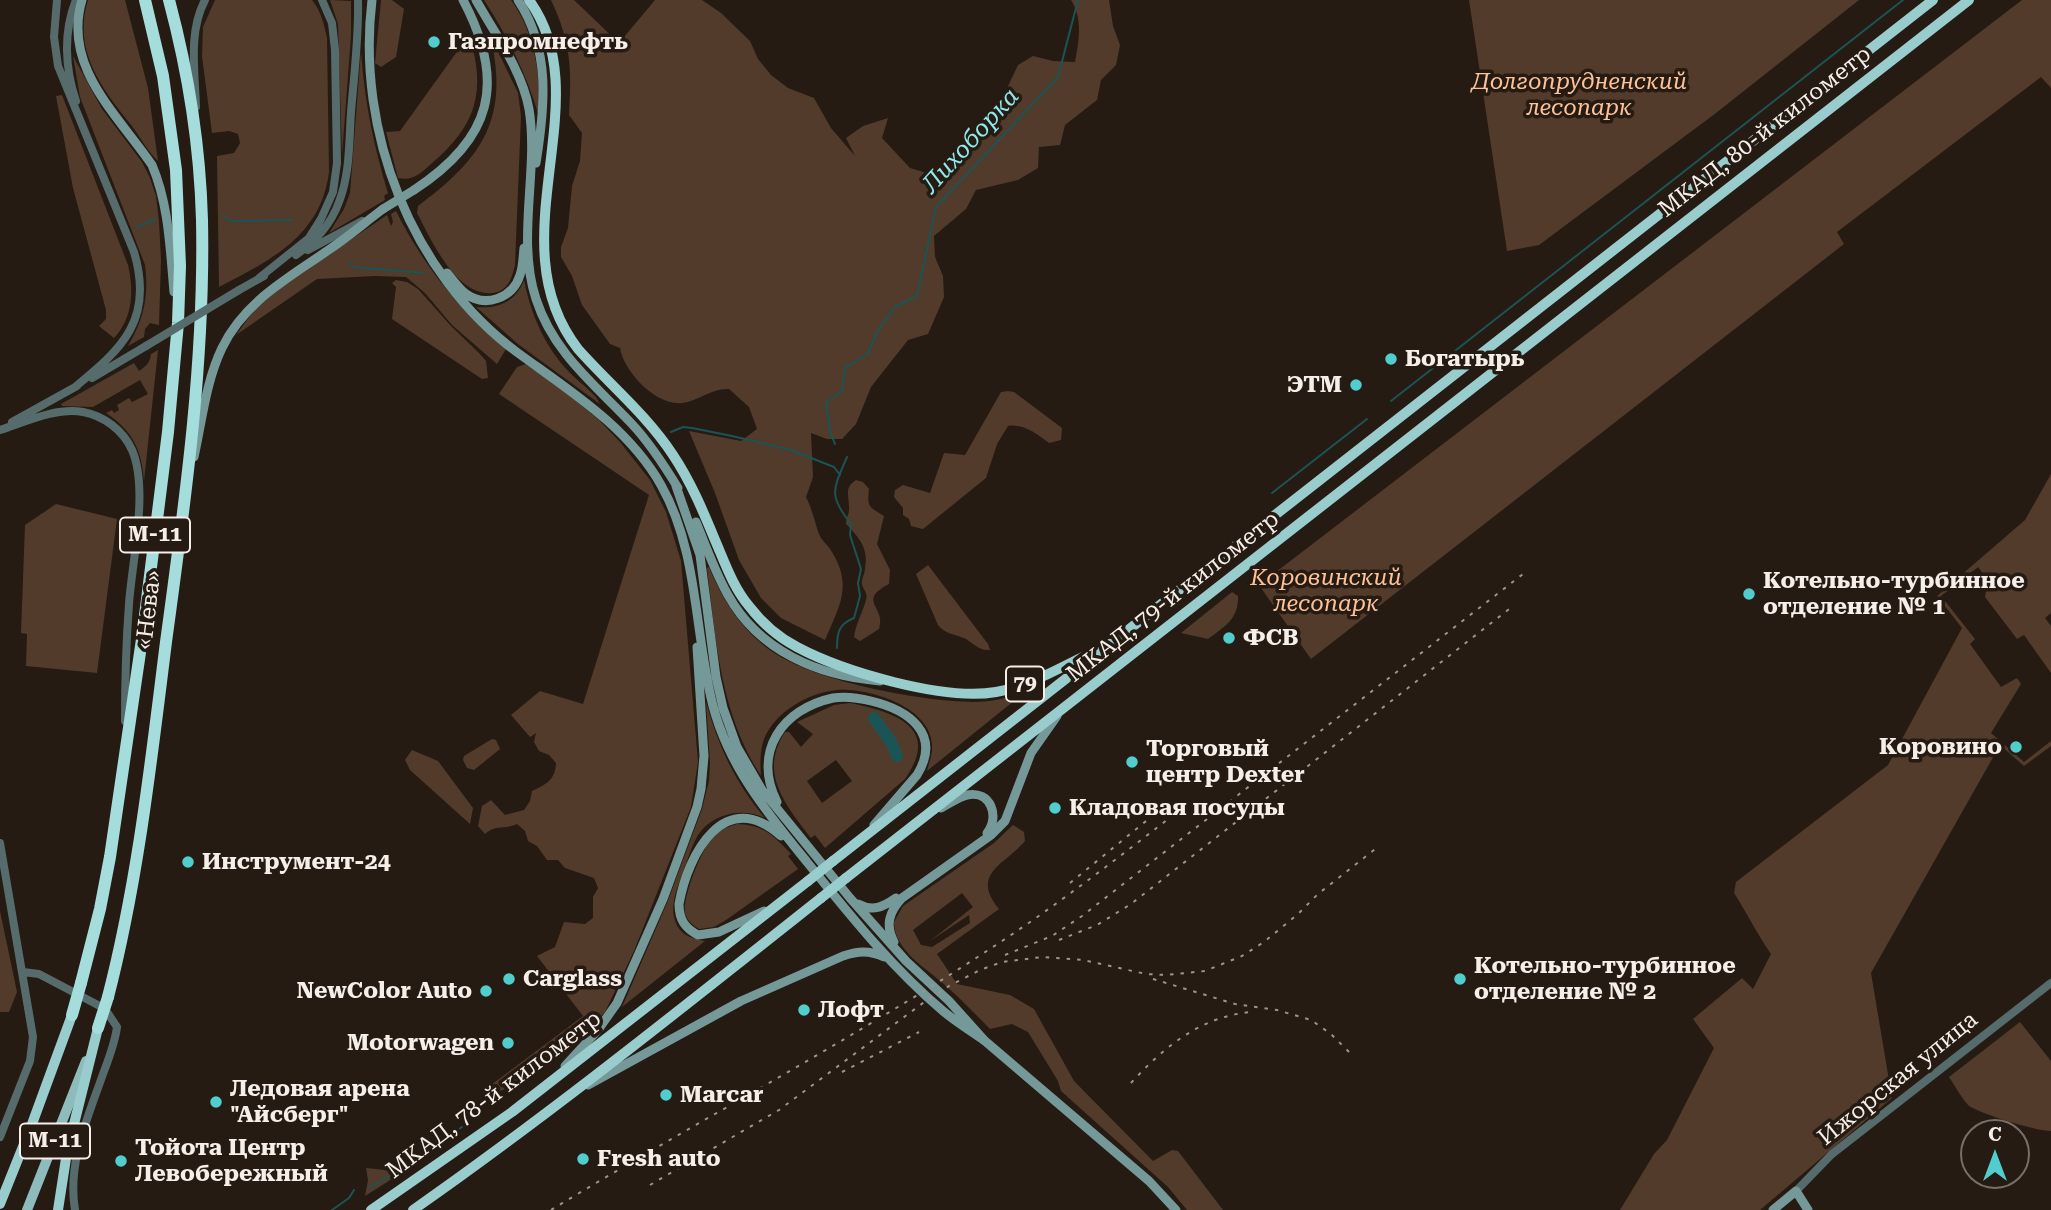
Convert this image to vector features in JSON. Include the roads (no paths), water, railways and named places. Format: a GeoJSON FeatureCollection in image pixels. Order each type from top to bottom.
{"type":"FeatureCollection","features":[{"type":"Feature","properties":{"kind":"highway","name":"«Нева»"},"geometry":{"type":"LineString","coordinates":[[0,1204],[72,1015],[100,909],[110,857],[155,536],[178,323],[180,266],[176,170],[163,76],[145,0]]}},
{"type":"Feature","properties":{"kind":"highway","name":"«Нева»"},"geometry":{"type":"LineString","coordinates":[[98,1028],[121,947],[137,854],[184,508],[201,320],[202,217],[199,168],[185,70],[169,0]]}},
{"type":"Feature","properties":{"kind":"highway"},"geometry":{"type":"LineString","coordinates":[[529,0],[548,36],[554,65],[555,97],[544,258],[548,292],[561,324],[578,349],[647,421],[671,452],[694,490],[738,590],[766,626],[797,648],[827,661],[905,684]]}},
{"type":"Feature","properties":{"kind":"highway","name":"МКАД, 80-й километр"},"geometry":{"type":"LineString","coordinates":[[1574,280],[1933,0]]}},
{"type":"Feature","properties":{"kind":"highway","name":"МКАД, 80-й километр"},"geometry":{"type":"LineString","coordinates":[[1588,298],[1969,0]]}},
{"type":"Feature","properties":{"kind":"highway","name":"МКАД, 79-й километр"},"geometry":{"type":"LineString","coordinates":[[772,908],[1574,280]]}},
{"type":"Feature","properties":{"kind":"highway","name":"МКАД, 79-й километр"},"geometry":{"type":"LineString","coordinates":[[784,928],[1588,298]]}},
{"type":"Feature","properties":{"kind":"highway","name":"79"},"geometry":{"type":"LineString","coordinates":[[905,684],[967,693],[997,691],[1033,681],[1108,645]]}},
{"type":"Feature","properties":{"kind":"highway","name":"МКАД, 78-й километр"},"geometry":{"type":"LineString","coordinates":[[371,1210],[456,1153],[551,1082],[772,908]]}},
{"type":"Feature","properties":{"kind":"highway","name":"МКАД, 78-й километр"},"geometry":{"type":"LineString","coordinates":[[413,1210],[501,1148],[784,928]]}},
{"type":"Feature","properties":{"kind":"highway","name":"М-11"},"geometry":{"type":"LineString","coordinates":[[58,1210],[67,1152],[98,1028]]}},
{"type":"Feature","properties":{"kind":"highway","name":"М-11"},"geometry":{"type":"LineString","coordinates":[[0,1198],[9,1181]]}},
{"type":"Feature","properties":{"kind":"main road"},"geometry":{"type":"LineString","coordinates":[[82,0],[78,13],[78,33],[86,70],[99,94],[152,165],[161,191],[178,323]]}},
{"type":"Feature","properties":{"kind":"main road"},"geometry":{"type":"LineString","coordinates":[[372,0],[369,66],[379,129],[395,188],[425,248],[447,282],[477,317],[625,437],[662,487],[680,528],[692,580],[709,691],[724,740],[744,779],[842,906],[892,962],[944,1012],[985,1041],[1149,1181],[1176,1210]]}},
{"type":"Feature","properties":{"kind":"main road"},"geometry":{"type":"LineString","coordinates":[[184,508],[212,377],[232,330],[263,296],[414,190],[457,156],[474,133],[483,110],[488,80],[485,53],[476,25],[463,0]]}},
{"type":"Feature","properties":{"kind":"main road"},"geometry":{"type":"LineString","coordinates":[[475,0],[512,63],[526,96],[531,125],[531,195]]}},
{"type":"Feature","properties":{"kind":"main road"},"geometry":{"type":"LineString","coordinates":[[425,248],[465,293],[482,300],[499,299],[513,288],[520,276],[542,128],[543,75],[537,41],[518,0]]}},
{"type":"Feature","properties":{"kind":"main road"},"geometry":{"type":"LineString","coordinates":[[528,220],[529,258],[535,295],[550,333],[575,367],[646,441],[690,510],[728,595],[748,624],[762,638],[812,667],[866,680],[905,684]]}},
{"type":"Feature","properties":{"kind":"main road"},"geometry":{"type":"LineString","coordinates":[[676,486],[700,555],[716,677],[729,726],[747,766],[762,790],[850,898],[906,961],[949,1001],[985,1041]]}},
{"type":"Feature","properties":{"kind":"main road"},"geometry":{"type":"LineString","coordinates":[[551,1082],[598,1030],[617,1003],[663,899],[697,807],[704,756],[696,614]]}},
{"type":"Feature","properties":{"kind":"main road"},"geometry":{"type":"LineString","coordinates":[[784,816],[772,793],[767,772],[767,758],[776,736],[796,714],[832,698],[867,700],[899,711],[914,721],[922,733],[926,750],[922,768],[866,835]]}},
{"type":"Feature","properties":{"kind":"main road"},"geometry":{"type":"LineString","coordinates":[[906,961],[890,934],[889,916],[894,906],[991,835],[1005,821],[1031,753],[1062,710]]}},
{"type":"Feature","properties":{"kind":"main road"},"geometry":{"type":"LineString","coordinates":[[850,898],[867,909],[885,906],[986,834],[994,821],[993,808],[984,798],[976,795],[966,795],[933,811]]}},
{"type":"Feature","properties":{"kind":"main road"},"geometry":{"type":"LineString","coordinates":[[772,908],[719,932],[698,935],[681,920],[679,904],[704,839],[724,823],[747,818],[758,820],[770,826],[797,850]]}},
{"type":"Feature","properties":{"kind":"main road"},"geometry":{"type":"LineString","coordinates":[[568,1097],[741,1001],[842,956],[870,951],[892,962]]}},
{"type":"Feature","properties":{"kind":"main road","name":"«Нева»"},"geometry":{"type":"LineString","coordinates":[[27,1210],[98,1028]]}},
{"type":"Feature","properties":{"kind":"main road"},"geometry":{"type":"LineString","coordinates":[[1796,1191],[1808,1210]]}},
{"type":"Feature","properties":{"kind":"main road","name":"Ижорская улица"},"geometry":{"type":"LineString","coordinates":[[1773,1210],[1796,1191]]}},
{"type":"Feature","properties":{"kind":"street"},"geometry":{"type":"LineString","coordinates":[[57,0],[54,37],[58,66],[94,153]]}},
{"type":"Feature","properties":{"kind":"street"},"geometry":{"type":"LineString","coordinates":[[75,387],[108,360],[127,339],[137,317],[140,302],[140,278],[136,259],[73,93],[68,65],[69,26],[76,0]]}},
{"type":"Feature","properties":{"kind":"street"},"geometry":{"type":"LineString","coordinates":[[199,168],[195,37],[200,9],[205,0]]}},
{"type":"Feature","properties":{"kind":"street"},"geometry":{"type":"LineString","coordinates":[[259,278],[309,238],[333,192],[337,163],[335,50],[332,23],[322,0]]}},
{"type":"Feature","properties":{"kind":"street"},"geometry":{"type":"LineString","coordinates":[[288,261],[306,248],[326,227],[342,194],[347,166],[358,0]]}},
{"type":"Feature","properties":{"kind":"street"},"geometry":{"type":"LineString","coordinates":[[0,429],[288,261],[382,210]]}},
{"type":"Feature","properties":{"kind":"street"},"geometry":{"type":"LineString","coordinates":[[0,429],[58,412],[83,412],[108,421],[125,437],[131,448],[137,464],[139,496],[125,662],[125,746]]}},
{"type":"Feature","properties":{"kind":"street"},"geometry":{"type":"LineString","coordinates":[[0,843],[23,972]]}},
{"type":"Feature","properties":{"kind":"street","name":"М-11"},"geometry":{"type":"LineString","coordinates":[[0,1137],[32,1049],[33,1037],[23,972],[39,974],[104,1009],[117,1027],[76,1159],[75,1210]]}},
{"type":"Feature","properties":{"kind":"street","name":"Ижорская улица"},"geometry":{"type":"LineString","coordinates":[[1796,1191],[1832,1154],[2051,983]]}},
{"type":"Feature","properties":{"kind":"waterway","name":"Лихоборка"},"geometry":{"type":"LineString","coordinates":[[835,444],[826,403],[842,391],[845,368],[868,354],[877,332],[895,307],[917,296],[936,207],[1058,77],[1078,0]]}},
{"type":"Feature","properties":{"kind":"waterway"},"geometry":{"type":"LineString","coordinates":[[1391,401],[1903,0]]}},
{"type":"Feature","properties":{"kind":"waterway"},"geometry":{"type":"LineString","coordinates":[[223,216],[232,221],[292,220]]}},
{"type":"Feature","properties":{"kind":"waterway"},"geometry":{"type":"LineString","coordinates":[[138,227],[154,219]]}},
{"type":"Feature","properties":{"kind":"waterway"},"geometry":{"type":"LineString","coordinates":[[349,264],[354,267],[423,273]]}},
{"type":"Feature","properties":{"kind":"waterway"},"geometry":{"type":"LineString","coordinates":[[1272,493],[1367,419]]}},
{"type":"Feature","properties":{"kind":"waterway"},"geometry":{"type":"LineString","coordinates":[[671,432],[683,427],[692,428],[791,450],[834,467],[840,475]]}},
{"type":"Feature","properties":{"kind":"waterway","name":"Лихоборка"},"geometry":{"type":"LineString","coordinates":[[837,648],[840,629],[854,618],[860,596],[858,583],[861,569],[850,535],[851,524],[839,506],[835,492],[847,457]]}},
{"type":"Feature","properties":{"kind":"waterway","name":"Лихоборка"},"geometry":{"type":"LineString","coordinates":[[874,718],[891,742],[897,756]]}},
{"type":"Feature","properties":{"kind":"waterway"},"geometry":{"type":"LineString","coordinates":[[410,1162],[462,1127]]}},
{"type":"Feature","properties":{"kind":"waterway"},"geometry":{"type":"LineString","coordinates":[[369,1188],[389,1176]]}},
{"type":"Feature","properties":{"kind":"waterway"},"geometry":{"type":"LineString","coordinates":[[332,1210],[349,1198],[354,1190]]}},
{"type":"Feature","properties":{"kind":"railway"},"geometry":{"type":"LineString","coordinates":[[1005,955],[1052,936],[1082,916],[1523,574]]}},
{"type":"Feature","properties":{"kind":"railway"},"geometry":{"type":"LineString","coordinates":[[1059,940],[1097,925],[1131,904],[1513,606]]}},
{"type":"Feature","properties":{"kind":"railway"},"geometry":{"type":"LineString","coordinates":[[551,1210],[947,977],[1050,908],[1189,803]]}},
{"type":"Feature","properties":{"kind":"railway"},"geometry":{"type":"LineString","coordinates":[[1070,883],[1167,804]]}},
{"type":"Feature","properties":{"kind":"railway"},"geometry":{"type":"LineString","coordinates":[[650,1185],[779,1110],[923,1003],[980,970],[1002,962],[1042,957],[1083,960],[1146,974],[1205,971],[1242,956],[1264,942],[1318,894],[1379,846]]}},
{"type":"Feature","properties":{"kind":"railway"},"geometry":{"type":"LineString","coordinates":[[1153,979],[1235,1004],[1277,1010],[1311,1020],[1331,1034],[1353,1056]]}},
{"type":"Feature","properties":{"kind":"railway"},"geometry":{"type":"LineString","coordinates":[[1131,1083],[1170,1046],[1200,1027],[1216,1020],[1252,1012]]}},
{"type":"Feature","properties":{"kind":"railway"},"geometry":{"type":"LineString","coordinates":[[842,1072],[919,1032]]}},
{"type":"Feature","properties":{"kind":"place","name":"Газпромнефть"},"geometry":{"type":"Point","coordinates":[434,42]}},
{"type":"Feature","properties":{"kind":"place","name":"Богатырь"},"geometry":{"type":"Point","coordinates":[1391,359]}},
{"type":"Feature","properties":{"kind":"place","name":"ЭТМ"},"geometry":{"type":"Point","coordinates":[1356,385]}},
{"type":"Feature","properties":{"kind":"place","name":"Котельно-турбинное отделение № 1"},"geometry":{"type":"Point","coordinates":[1749,594]}},
{"type":"Feature","properties":{"kind":"place","name":"ФСВ"},"geometry":{"type":"Point","coordinates":[1229,638]}},
{"type":"Feature","properties":{"kind":"place","name":"Коровино"},"geometry":{"type":"Point","coordinates":[2016,747]}},
{"type":"Feature","properties":{"kind":"place","name":"Торговый центр Dexter"},"geometry":{"type":"Point","coordinates":[1132,762]}},
{"type":"Feature","properties":{"kind":"place","name":"Кладовая посуды"},"geometry":{"type":"Point","coordinates":[1055,808]}},
{"type":"Feature","properties":{"kind":"place","name":"Инструмент-24"},"geometry":{"type":"Point","coordinates":[188,862]}},
{"type":"Feature","properties":{"kind":"place","name":"Carglass"},"geometry":{"type":"Point","coordinates":[509,979]}},
{"type":"Feature","properties":{"kind":"place","name":"Котельно-турбинное отделение № 2"},"geometry":{"type":"Point","coordinates":[1460,979]}},
{"type":"Feature","properties":{"kind":"place","name":"NewColor Auto"},"geometry":{"type":"Point","coordinates":[486,991]}},
{"type":"Feature","properties":{"kind":"place","name":"Лофт"},"geometry":{"type":"Point","coordinates":[804,1010]}},
{"type":"Feature","properties":{"kind":"place","name":"Motorwagen"},"geometry":{"type":"Point","coordinates":[508,1043]}},
{"type":"Feature","properties":{"kind":"place","name":"Marcar"},"geometry":{"type":"Point","coordinates":[666,1095]}},
{"type":"Feature","properties":{"kind":"place","name":"Ледовая арена \"Айсберг\""},"geometry":{"type":"Point","coordinates":[216,1102]}},
{"type":"Feature","properties":{"kind":"place","name":"Fresh auto"},"geometry":{"type":"Point","coordinates":[583,1159]}},
{"type":"Feature","properties":{"kind":"place","name":"Тойота Центр Левобережный"},"geometry":{"type":"Point","coordinates":[121,1161]}},
{"type":"Feature","properties":{"kind":"park label","name":"Долгопрудненский лесопарк"},"geometry":{"type":"Point","coordinates":[1579,95]}},
{"type":"Feature","properties":{"kind":"park label","name":"Коровинский лесопарк"},"geometry":{"type":"Point","coordinates":[1326,591]}}]}
